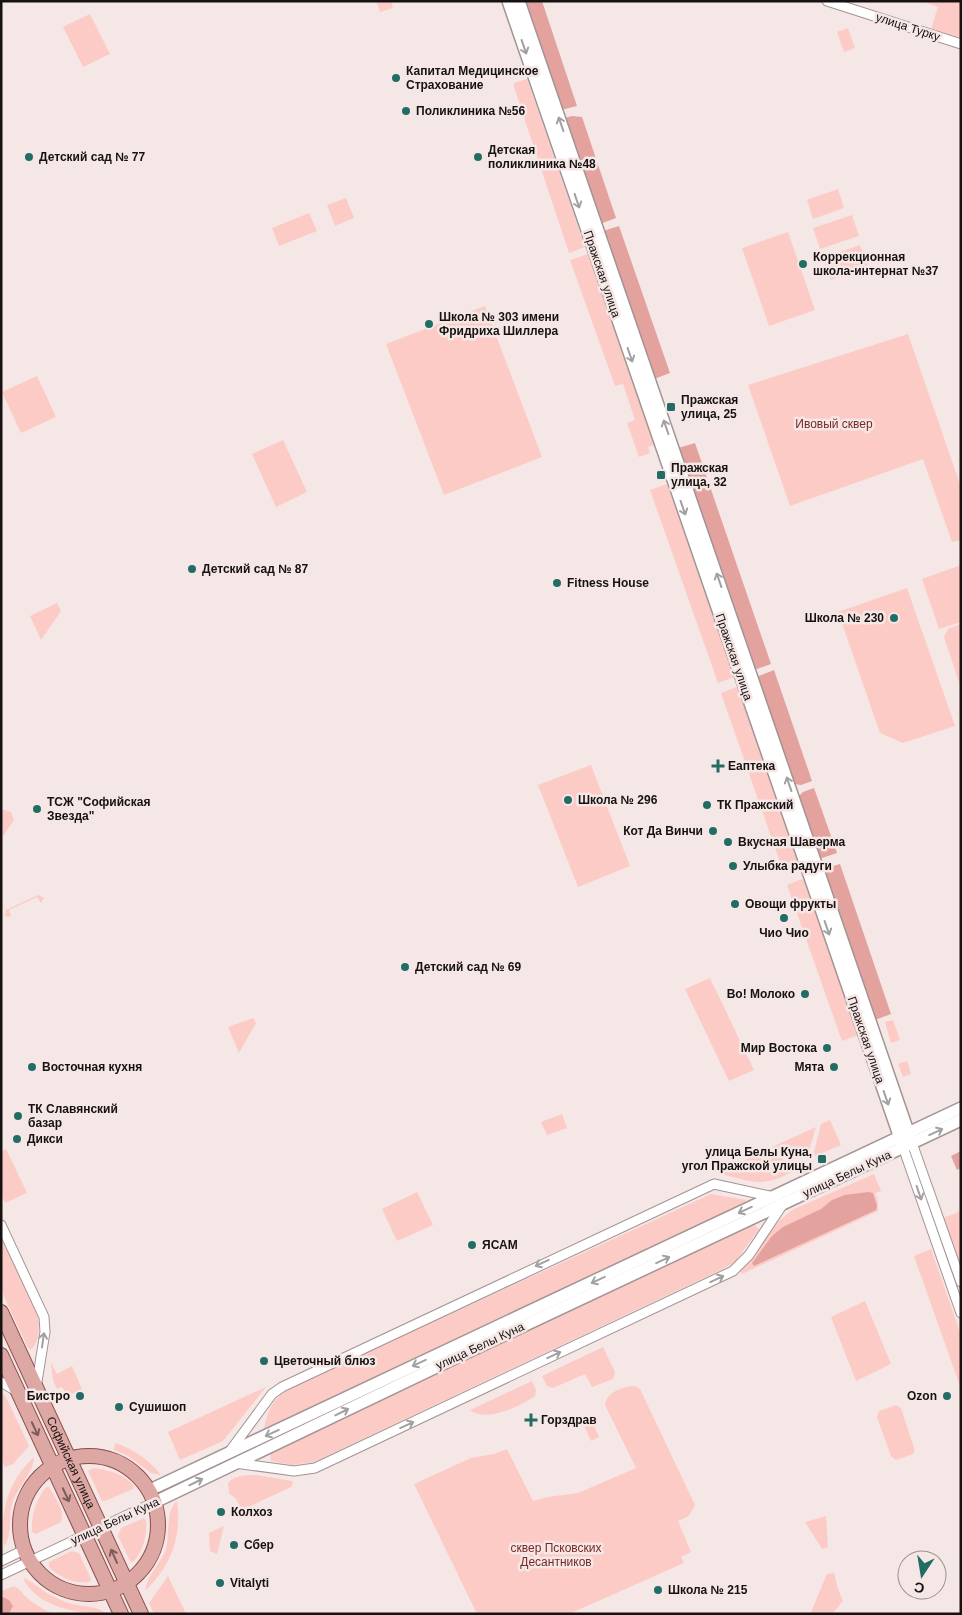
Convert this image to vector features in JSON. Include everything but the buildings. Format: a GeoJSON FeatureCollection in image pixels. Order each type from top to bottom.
{"type":"FeatureCollection","features":[{"type":"Feature","properties":{"kind":"main road","name":"Софийская улица"},"geometry":{"type":"LineString","coordinates":[[1,1312],[141,1614]]}},
{"type":"Feature","properties":{"kind":"main road","name":"Софийская улица"},"geometry":{"type":"LineString","coordinates":[[1,1355],[121,1614]]}},
{"type":"Feature","properties":{"kind":"main road"},"geometry":{"type":"LineString","coordinates":[[99,1457],[119,1463],[137,1474],[154,1495],[158,1526],[152,1551],[139,1573],[127,1584],[110,1591],[92,1594],[65,1589],[49,1581],[27,1556],[20,1529],[24,1503],[37,1480],[52,1466],[68,1458],[99,1457]]}},
{"type":"Feature","properties":{"kind":"street","name":"Пражская улица"},"geometry":{"type":"LineString","coordinates":[[508,1],[906,1140],[961,1282]]}},
{"type":"Feature","properties":{"kind":"street","name":"Пражская улица"},"geometry":{"type":"LineString","coordinates":[[519,1],[906,1140],[961,1313]]}},
{"type":"Feature","properties":{"kind":"street","name":"улица Турку"},"geometry":{"type":"LineString","coordinates":[[827,1],[961,44]]}},
{"type":"Feature","properties":{"kind":"street","name":"улица Белы Куна"},"geometry":{"type":"LineString","coordinates":[[1,1561],[27,1556],[85,1536],[102,1528],[154,1495],[449,1360],[906,1140],[961,1108]]}},
{"type":"Feature","properties":{"kind":"street","name":"улица Белы Куна"},"geometry":{"type":"LineString","coordinates":[[906,1140],[961,1120]]}},
{"type":"Feature","properties":{"kind":"street"},"geometry":{"type":"LineString","coordinates":[[714,1184],[778,1200],[749,1255],[733,1271],[456,1402],[316,1468],[294,1471],[232,1458],[272,1394],[282,1387],[480,1293],[714,1184]]}},
{"type":"Feature","properties":{"kind":"street"},"geometry":{"type":"LineString","coordinates":[[1,1225],[44,1317],[45,1332],[36,1388]]}},
{"type":"Feature","properties":{"kind":"street"},"geometry":{"type":"LineString","coordinates":[[1,1382],[18,1392]]}},
{"type":"Feature","properties":{"kind":"street","name":"улица Белы Куна"},"geometry":{"type":"LineString","coordinates":[[1,1575],[27,1556]]}},
{"type":"Feature","properties":{"kind":"green space"},"geometry":{"type":"Polygon","coordinates":[[[376,1],[391,1],[393,8],[380,12],[376,1]]]}},
{"type":"Feature","properties":{"kind":"green space"},"geometry":{"type":"Polygon","coordinates":[[[922,1],[961,1],[961,38],[931,29],[938,7],[922,1]]]}},
{"type":"Feature","properties":{"kind":"green space"},"geometry":{"type":"Polygon","coordinates":[[[90,14],[110,54],[83,67],[63,27],[90,14]]]}},
{"type":"Feature","properties":{"kind":"green space"},"geometry":{"type":"Polygon","coordinates":[[[848,28],[855,48],[844,52],[837,32],[848,28]]]}},
{"type":"Feature","properties":{"kind":"green space"},"geometry":{"type":"Polygon","coordinates":[[[527,79],[585,247],[569,253],[514,87],[514,83],[527,79]]]}},
{"type":"Feature","properties":{"kind":"green space"},"geometry":{"type":"Polygon","coordinates":[[[838,189],[844,208],[813,219],[807,200],[838,189]]]}},
{"type":"Feature","properties":{"kind":"green space"},"geometry":{"type":"Polygon","coordinates":[[[346,198],[354,218],[335,226],[327,205],[346,198]]]}},
{"type":"Feature","properties":{"kind":"green space"},"geometry":{"type":"Polygon","coordinates":[[[309,213],[317,231],[279,246],[272,228],[309,213]]]}},
{"type":"Feature","properties":{"kind":"green space"},"geometry":{"type":"Polygon","coordinates":[[[852,215],[859,236],[820,249],[813,228],[852,215]]]}},
{"type":"Feature","properties":{"kind":"green space"},"geometry":{"type":"Polygon","coordinates":[[[788,232],[815,310],[769,326],[742,248],[788,232]]]}},
{"type":"Feature","properties":{"kind":"green space"},"geometry":{"type":"Polygon","coordinates":[[[860,245],[868,267],[831,280],[823,258],[860,245]]]}},
{"type":"Feature","properties":{"kind":"green space"},"geometry":{"type":"Polygon","coordinates":[[[588,254],[654,445],[648,447],[650,453],[639,457],[627,423],[635,420],[623,384],[615,386],[570,260],[588,254]]]}},
{"type":"Feature","properties":{"kind":"green space"},"geometry":{"type":"Polygon","coordinates":[[[485,306],[542,457],[444,495],[386,344],[485,306]]]}},
{"type":"Feature","properties":{"kind":"green space","name":"Ивовый сквер"},"geometry":{"type":"Polygon","coordinates":[[[908,334],[961,487],[961,540],[952,542],[923,459],[790,506],[748,385],[908,334]]]}},
{"type":"Feature","properties":{"kind":"green space"},"geometry":{"type":"Polygon","coordinates":[[[37,376],[56,417],[21,433],[2,392],[37,376]]]}},
{"type":"Feature","properties":{"kind":"green space"},"geometry":{"type":"Polygon","coordinates":[[[283,440],[307,492],[276,507],[252,454],[283,440]]]}},
{"type":"Feature","properties":{"kind":"green space"},"geometry":{"type":"Polygon","coordinates":[[[667,484],[734,677],[718,683],[650,490],[667,484]]]}},
{"type":"Feature","properties":{"kind":"green space"},"geometry":{"type":"Polygon","coordinates":[[[961,565],[961,622],[939,629],[922,579],[961,565]]]}},
{"type":"Feature","properties":{"kind":"green space"},"geometry":{"type":"Polygon","coordinates":[[[907,588],[955,726],[903,743],[880,733],[838,612],[907,588]]]}},
{"type":"Feature","properties":{"kind":"green space"},"geometry":{"type":"Polygon","coordinates":[[[57,603],[61,611],[41,640],[30,616],[57,603]]]}},
{"type":"Feature","properties":{"kind":"green space"},"geometry":{"type":"Polygon","coordinates":[[[961,624],[961,688],[944,637],[948,629],[961,624]]]}},
{"type":"Feature","properties":{"kind":"green space"},"geometry":{"type":"Polygon","coordinates":[[[737,687],[799,866],[783,871],[721,693],[737,687]]]}},
{"type":"Feature","properties":{"kind":"green space"},"geometry":{"type":"Polygon","coordinates":[[[591,765],[630,866],[578,887],[538,785],[591,765]]]}},
{"type":"Feature","properties":{"kind":"green space"},"geometry":{"type":"Polygon","coordinates":[[[1,809],[11,812],[14,820],[1,839],[1,809]]]}},
{"type":"Feature","properties":{"kind":"green space"},"geometry":{"type":"Polygon","coordinates":[[[802,879],[858,1035],[842,1041],[787,885],[802,879]]]}},
{"type":"Feature","properties":{"kind":"green space"},"geometry":{"type":"Polygon","coordinates":[[[38,895],[44,898],[41,903],[37,897],[9,910],[11,916],[6,917],[6,910],[38,895]]]}},
{"type":"Feature","properties":{"kind":"green space"},"geometry":{"type":"Polygon","coordinates":[[[710,978],[754,1070],[729,1081],[685,989],[710,978]]]}},
{"type":"Feature","properties":{"kind":"green space"},"geometry":{"type":"Polygon","coordinates":[[[253,1018],[256,1023],[239,1053],[228,1027],[253,1018]]]}},
{"type":"Feature","properties":{"kind":"green space"},"geometry":{"type":"Polygon","coordinates":[[[893,1020],[900,1040],[891,1043],[885,1022],[893,1020]]]}},
{"type":"Feature","properties":{"kind":"green space"},"geometry":{"type":"Polygon","coordinates":[[[907,1061],[911,1074],[903,1077],[898,1064],[907,1061]]]}},
{"type":"Feature","properties":{"kind":"green space"},"geometry":{"type":"Polygon","coordinates":[[[562,1114],[567,1128],[547,1135],[541,1122],[562,1114]]]}},
{"type":"Feature","properties":{"kind":"green space"},"geometry":{"type":"Polygon","coordinates":[[[830,1120],[841,1145],[815,1156],[814,1152],[821,1124],[830,1120]]]}},
{"type":"Feature","properties":{"kind":"green space"},"geometry":{"type":"Polygon","coordinates":[[[816,1127],[809,1151],[791,1160],[772,1147],[816,1127]]]}},
{"type":"Feature","properties":{"kind":"green space"},"geometry":{"type":"Polygon","coordinates":[[[6,1149],[27,1193],[5,1203],[1,1194],[1,1152],[6,1149]]]}},
{"type":"Feature","properties":{"kind":"green space"},"geometry":{"type":"Polygon","coordinates":[[[766,1150],[792,1165],[794,1171],[766,1182],[750,1181],[719,1173],[766,1150]]]}},
{"type":"Feature","properties":{"kind":"green space"},"geometry":{"type":"Polygon","coordinates":[[[874,1174],[881,1191],[875,1193],[878,1201],[878,1211],[742,1274],[740,1270],[779,1221],[792,1210],[874,1174]]]}},
{"type":"Feature","properties":{"kind":"green space"},"geometry":{"type":"Polygon","coordinates":[[[417,1192],[433,1225],[397,1241],[382,1209],[417,1192]]]}},
{"type":"Feature","properties":{"kind":"green space"},"geometry":{"type":"Polygon","coordinates":[[[711,1194],[746,1200],[744,1204],[263,1431],[271,1406],[278,1397],[290,1388],[711,1194]]]}},
{"type":"Feature","properties":{"kind":"green space"},"geometry":{"type":"Polygon","coordinates":[[[961,1211],[961,1270],[943,1218],[961,1211]]]}},
{"type":"Feature","properties":{"kind":"green space"},"geometry":{"type":"Polygon","coordinates":[[[754,1225],[759,1229],[735,1262],[723,1269],[314,1462],[292,1465],[271,1461],[270,1452],[754,1225]]]}},
{"type":"Feature","properties":{"kind":"green space"},"geometry":{"type":"Polygon","coordinates":[[[1,1238],[37,1314],[39,1332],[37,1341],[32,1349],[29,1349],[27,1346],[1,1290],[1,1238]]]}},
{"type":"Feature","properties":{"kind":"green space"},"geometry":{"type":"Polygon","coordinates":[[[931,1249],[961,1335],[961,1389],[914,1256],[931,1249]]]}},
{"type":"Feature","properties":{"kind":"green space"},"geometry":{"type":"Polygon","coordinates":[[[865,1301],[891,1364],[856,1381],[831,1317],[865,1301]]]}},
{"type":"Feature","properties":{"kind":"green space"},"geometry":{"type":"Polygon","coordinates":[[[603,1347],[615,1372],[613,1379],[592,1387],[585,1374],[553,1388],[547,1386],[542,1376],[603,1347]]]}},
{"type":"Feature","properties":{"kind":"green space"},"geometry":{"type":"Polygon","coordinates":[[[51,1363],[57,1374],[72,1366],[82,1389],[67,1396],[62,1387],[57,1389],[53,1380],[51,1363]]]}},
{"type":"Feature","properties":{"kind":"green space"},"geometry":{"type":"Polygon","coordinates":[[[532,1381],[536,1390],[535,1396],[521,1404],[503,1412],[485,1415],[477,1414],[470,1410],[532,1381]]]}},
{"type":"Feature","properties":{"kind":"green space","name":"сквер Псковских Десантников"},"geometry":{"type":"Polygon","coordinates":[[[629,1386],[635,1386],[640,1389],[695,1505],[689,1516],[678,1521],[691,1552],[681,1557],[684,1563],[569,1614],[477,1614],[414,1484],[471,1458],[494,1454],[507,1449],[533,1501],[578,1493],[636,1468],[605,1405],[611,1394],[629,1386]]]}},
{"type":"Feature","properties":{"kind":"green space"},"geometry":{"type":"Polygon","coordinates":[[[266,1387],[223,1441],[180,1460],[168,1432],[266,1387]]]}},
{"type":"Feature","properties":{"kind":"green space"},"geometry":{"type":"Polygon","coordinates":[[[1,1392],[6,1397],[29,1446],[13,1464],[5,1467],[1,1458],[1,1392]]]}},
{"type":"Feature","properties":{"kind":"green space"},"geometry":{"type":"Polygon","coordinates":[[[896,1405],[901,1408],[915,1451],[913,1454],[896,1460],[891,1456],[877,1417],[879,1411],[896,1405]]]}},
{"type":"Feature","properties":{"kind":"green space"},"geometry":{"type":"Polygon","coordinates":[[[590,1417],[599,1437],[591,1441],[582,1421],[590,1417]]]}},
{"type":"Feature","properties":{"kind":"green space"},"geometry":{"type":"Polygon","coordinates":[[[115,1443],[141,1456],[161,1475],[151,1473],[128,1456],[114,1450],[115,1443]]]}},
{"type":"Feature","properties":{"kind":"green space"},"geometry":{"type":"Polygon","coordinates":[[[34,1457],[31,1469],[14,1498],[7,1542],[4,1546],[3,1521],[8,1497],[18,1476],[34,1457]]]}},
{"type":"Feature","properties":{"kind":"green space"},"geometry":{"type":"Polygon","coordinates":[[[94,1468],[111,1471],[121,1476],[134,1486],[133,1489],[102,1501],[88,1471],[94,1468]]]}},
{"type":"Feature","properties":{"kind":"green space"},"geometry":{"type":"Polygon","coordinates":[[[244,1475],[292,1481],[293,1483],[291,1487],[242,1510],[236,1499],[229,1493],[228,1483],[244,1475]]]}},
{"type":"Feature","properties":{"kind":"green space"},"geometry":{"type":"Polygon","coordinates":[[[46,1487],[49,1487],[59,1504],[62,1518],[61,1522],[36,1534],[32,1532],[33,1514],[39,1497],[46,1487]]]}},
{"type":"Feature","properties":{"kind":"green space"},"geometry":{"type":"Polygon","coordinates":[[[177,1501],[178,1526],[173,1549],[163,1570],[146,1590],[148,1580],[166,1549],[169,1517],[177,1501]]]}},
{"type":"Feature","properties":{"kind":"green space"},"geometry":{"type":"Polygon","coordinates":[[[826,1516],[828,1547],[822,1549],[805,1522],[826,1516]]]}},
{"type":"Feature","properties":{"kind":"green space"},"geometry":{"type":"Polygon","coordinates":[[[144,1518],[146,1526],[144,1542],[132,1562],[118,1536],[121,1528],[144,1518]]]}},
{"type":"Feature","properties":{"kind":"green space"},"geometry":{"type":"Polygon","coordinates":[[[224,1526],[217,1554],[210,1551],[209,1533],[224,1526]]]}},
{"type":"Feature","properties":{"kind":"green space"},"geometry":{"type":"Polygon","coordinates":[[[72,1551],[79,1553],[91,1581],[68,1580],[49,1567],[49,1562],[72,1551]]]}},
{"type":"Feature","properties":{"kind":"green space"},"geometry":{"type":"Polygon","coordinates":[[[834,1573],[843,1601],[832,1614],[814,1614],[811,1612],[827,1574],[834,1573]]]}},
{"type":"Feature","properties":{"kind":"green space"},"geometry":{"type":"Polygon","coordinates":[[[168,1576],[186,1614],[154,1614],[149,1603],[168,1576]]]}},
{"type":"Feature","properties":{"kind":"green space"},"geometry":{"type":"Polygon","coordinates":[[[23,1578],[63,1601],[95,1608],[105,1613],[82,1612],[58,1607],[37,1596],[23,1578]]]}},
{"type":"Feature","properties":{"kind":"green space"},"geometry":{"type":"Polygon","coordinates":[[[14,1586],[32,1602],[53,1614],[1,1614],[1,1591],[14,1586]]]}},
{"type":"Feature","properties":{"kind":"shaded area"},"geometry":{"type":"Polygon","coordinates":[[[523,1],[542,1],[577,106],[561,110],[523,1]]]}},
{"type":"Feature","properties":{"kind":"shaded area"},"geometry":{"type":"Polygon","coordinates":[[[572,116],[582,117],[616,218],[600,224],[564,118],[572,116]]]}},
{"type":"Feature","properties":{"kind":"shaded area"},"geometry":{"type":"Polygon","coordinates":[[[619,226],[670,373],[654,379],[603,231],[619,226]]]}},
{"type":"Feature","properties":{"kind":"shaded area"},"geometry":{"type":"Polygon","coordinates":[[[695,443],[771,664],[754,670],[678,448],[695,443]]]}},
{"type":"Feature","properties":{"kind":"shaded area"},"geometry":{"type":"Polygon","coordinates":[[[774,670],[812,781],[801,785],[793,784],[756,677],[774,670]]]}},
{"type":"Feature","properties":{"kind":"shaded area"},"geometry":{"type":"Polygon","coordinates":[[[814,788],[837,853],[819,859],[798,797],[803,792],[814,788]]]}},
{"type":"Feature","properties":{"kind":"shaded area"},"geometry":{"type":"Polygon","coordinates":[[[840,864],[891,1014],[875,1020],[823,869],[840,864]]]}},
{"type":"Feature","properties":{"kind":"shaded area"},"geometry":{"type":"Polygon","coordinates":[[[961,1151],[961,1168],[957,1170],[951,1156],[961,1151]]]}},
{"type":"Feature","properties":{"kind":"shaded area"},"geometry":{"type":"Polygon","coordinates":[[[873,1193],[877,1206],[876,1210],[754,1266],[752,1263],[772,1236],[783,1227],[821,1209],[832,1200],[845,1195],[873,1193]]]}},
{"type":"Feature","properties":{"kind":"shaded area"},"geometry":{"type":"Polygon","coordinates":[[[1,1598],[9,1600],[13,1606],[9,1614],[1,1614],[1,1598]]]}},
{"type":"Feature","properties":{"kind":"place","name":"Капитал Медицинское Страхование"},"geometry":{"type":"Point","coordinates":[396,78]}},
{"type":"Feature","properties":{"kind":"place","name":"Поликлиника №56"},"geometry":{"type":"Point","coordinates":[406,111]}},
{"type":"Feature","properties":{"kind":"place","name":"Детский сад № 77"},"geometry":{"type":"Point","coordinates":[29,157]}},
{"type":"Feature","properties":{"kind":"place","name":"Детская поликлиника №48"},"geometry":{"type":"Point","coordinates":[478,157]}},
{"type":"Feature","properties":{"kind":"place","name":"Коррекционная школа-интернат №37"},"geometry":{"type":"Point","coordinates":[803,264]}},
{"type":"Feature","properties":{"kind":"place","name":"Школа № 303 имени Фридриха Шиллера"},"geometry":{"type":"Point","coordinates":[429,324]}},
{"type":"Feature","properties":{"kind":"place","name":"Пражская улица, 25"},"geometry":{"type":"Point","coordinates":[671,407]}},
{"type":"Feature","properties":{"kind":"place","name":"Пражская улица, 32"},"geometry":{"type":"Point","coordinates":[661,475]}},
{"type":"Feature","properties":{"kind":"place","name":"Детский сад № 87"},"geometry":{"type":"Point","coordinates":[192,569]}},
{"type":"Feature","properties":{"kind":"place","name":"Fitness House"},"geometry":{"type":"Point","coordinates":[557,583]}},
{"type":"Feature","properties":{"kind":"place","name":"Школа № 230"},"geometry":{"type":"Point","coordinates":[894,618]}},
{"type":"Feature","properties":{"kind":"place","name":"Еаптека"},"geometry":{"type":"Point","coordinates":[718,766]}},
{"type":"Feature","properties":{"kind":"place","name":"Школа № 296"},"geometry":{"type":"Point","coordinates":[568,800]}},
{"type":"Feature","properties":{"kind":"place","name":"ТК Пражский"},"geometry":{"type":"Point","coordinates":[707,805]}},
{"type":"Feature","properties":{"kind":"place","name":"ТСЖ \"Софийская Звезда\""},"geometry":{"type":"Point","coordinates":[37,809]}},
{"type":"Feature","properties":{"kind":"place","name":"Кот Да Винчи"},"geometry":{"type":"Point","coordinates":[713,831]}},
{"type":"Feature","properties":{"kind":"place","name":"Вкусная Шаверма"},"geometry":{"type":"Point","coordinates":[728,842]}},
{"type":"Feature","properties":{"kind":"place","name":"Улыбка радуги"},"geometry":{"type":"Point","coordinates":[733,866]}},
{"type":"Feature","properties":{"kind":"place","name":"Овощи фрукты"},"geometry":{"type":"Point","coordinates":[735,904]}},
{"type":"Feature","properties":{"kind":"place","name":"Чио Чио"},"geometry":{"type":"Point","coordinates":[784,918]}},
{"type":"Feature","properties":{"kind":"place","name":"Детский сад № 69"},"geometry":{"type":"Point","coordinates":[405,967]}},
{"type":"Feature","properties":{"kind":"place","name":"Во! Молоко"},"geometry":{"type":"Point","coordinates":[805,994]}},
{"type":"Feature","properties":{"kind":"place","name":"Мир Востока"},"geometry":{"type":"Point","coordinates":[827,1048]}},
{"type":"Feature","properties":{"kind":"place","name":"Восточная кухня"},"geometry":{"type":"Point","coordinates":[32,1067]}},
{"type":"Feature","properties":{"kind":"place","name":"Мята"},"geometry":{"type":"Point","coordinates":[834,1067]}},
{"type":"Feature","properties":{"kind":"place","name":"ТК Славянский базар"},"geometry":{"type":"Point","coordinates":[18,1116]}},
{"type":"Feature","properties":{"kind":"place","name":"Дикси"},"geometry":{"type":"Point","coordinates":[17,1139]}},
{"type":"Feature","properties":{"kind":"place","name":"улица Белы Куна, угол Пражской улицы"},"geometry":{"type":"Point","coordinates":[822,1159]}},
{"type":"Feature","properties":{"kind":"place","name":"ЯСАМ"},"geometry":{"type":"Point","coordinates":[472,1245]}},
{"type":"Feature","properties":{"kind":"place","name":"Цветочный блюз"},"geometry":{"type":"Point","coordinates":[264,1361]}},
{"type":"Feature","properties":{"kind":"place","name":"Бистро"},"geometry":{"type":"Point","coordinates":[80,1396]}},
{"type":"Feature","properties":{"kind":"place","name":"Ozon"},"geometry":{"type":"Point","coordinates":[947,1396]}},
{"type":"Feature","properties":{"kind":"place","name":"Сушишоп"},"geometry":{"type":"Point","coordinates":[119,1407]}},
{"type":"Feature","properties":{"kind":"place","name":"Горздрав"},"geometry":{"type":"Point","coordinates":[531,1420]}},
{"type":"Feature","properties":{"kind":"place","name":"Колхоз"},"geometry":{"type":"Point","coordinates":[221,1512]}},
{"type":"Feature","properties":{"kind":"place","name":"Сбер"},"geometry":{"type":"Point","coordinates":[234,1545]}},
{"type":"Feature","properties":{"kind":"place","name":"Vitalyti"},"geometry":{"type":"Point","coordinates":[220,1583]}},
{"type":"Feature","properties":{"kind":"place","name":"Школа № 215"},"geometry":{"type":"Point","coordinates":[658,1590]}}]}
